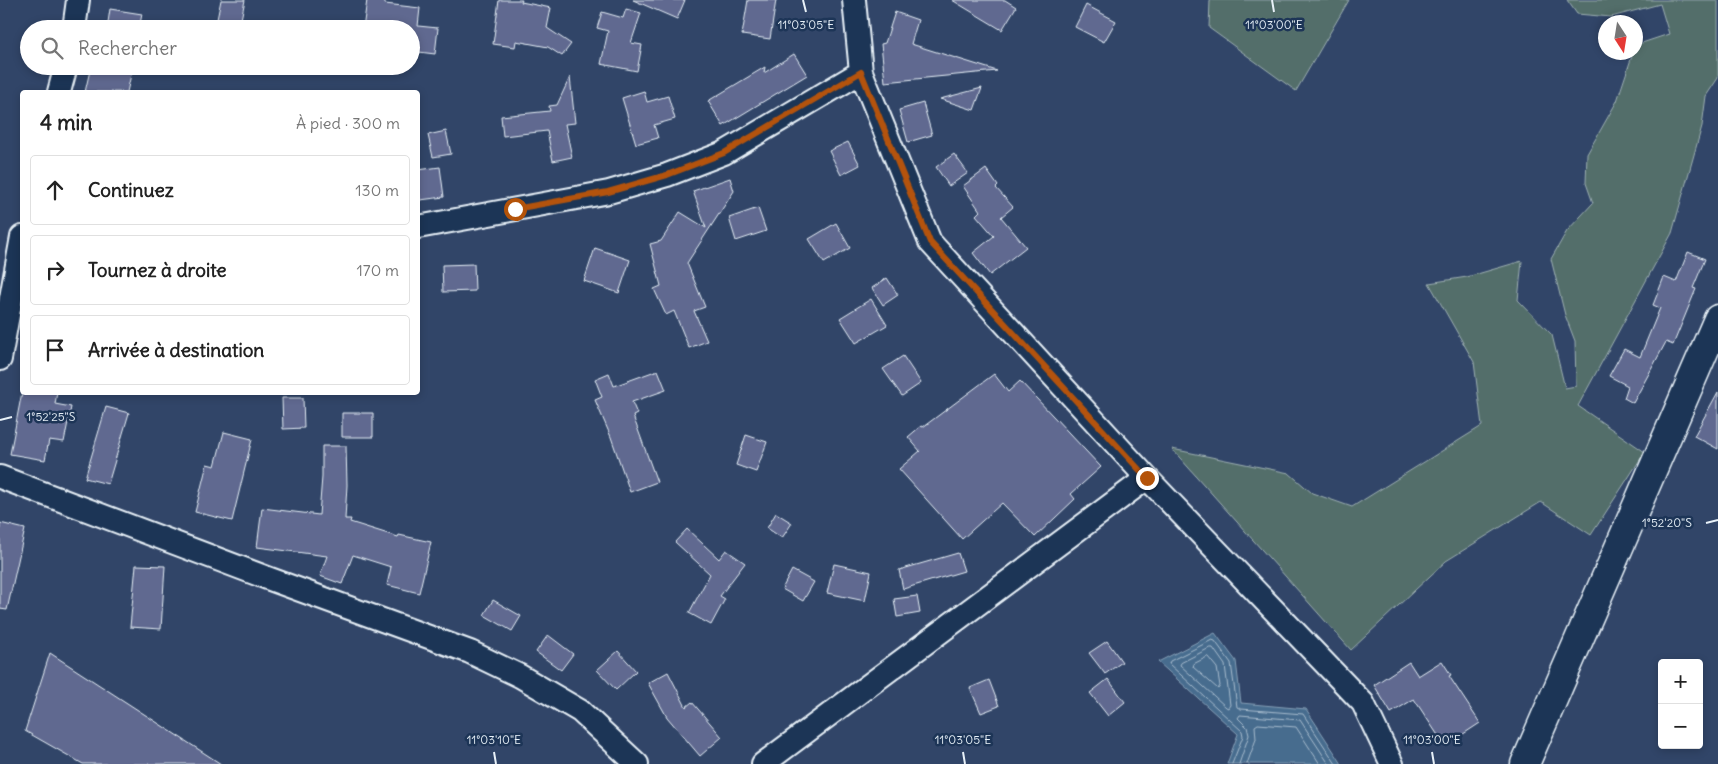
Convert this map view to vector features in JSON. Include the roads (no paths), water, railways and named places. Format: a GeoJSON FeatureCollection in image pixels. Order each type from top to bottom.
{"type":"FeatureCollection","features":[{"type":"Feature","properties":{"kind":"street"},"geometry":{"type":"LineString","coordinates":[[75,20],[78,0]]}},
{"type":"Feature","properties":{"kind":"street"},"geometry":{"type":"LineString","coordinates":[[854,0],[861,72],[930,242],[1147,478],[1363,703],[1392,764]]}},
{"type":"Feature","properties":{"kind":"street"},"geometry":{"type":"LineString","coordinates":[[420,227],[608,192],[667,175],[724,153],[861,72]]}},
{"type":"Feature","properties":{"kind":"street"},"geometry":{"type":"LineString","coordinates":[[60,90],[64,75]]}},
{"type":"Feature","properties":{"kind":"street"},"geometry":{"type":"LineString","coordinates":[[0,359],[20,249]]}},
{"type":"Feature","properties":{"kind":"street"},"geometry":{"type":"LineString","coordinates":[[1525,764],[1718,319]]}},
{"type":"Feature","properties":{"kind":"street"},"geometry":{"type":"LineString","coordinates":[[0,477],[470,652],[520,676],[580,711],[637,764]]}},
{"type":"Feature","properties":{"kind":"street"},"geometry":{"type":"LineString","coordinates":[[763,764],[1147,478]]}},
{"type":"Feature","properties":{"kind":"water"},"geometry":{"type":"Polygon","coordinates":[[[1215,633],[1236,661],[1241,703],[1306,709],[1342,764],[1227,764],[1238,734],[1158,662],[1215,633]]]}}]}
